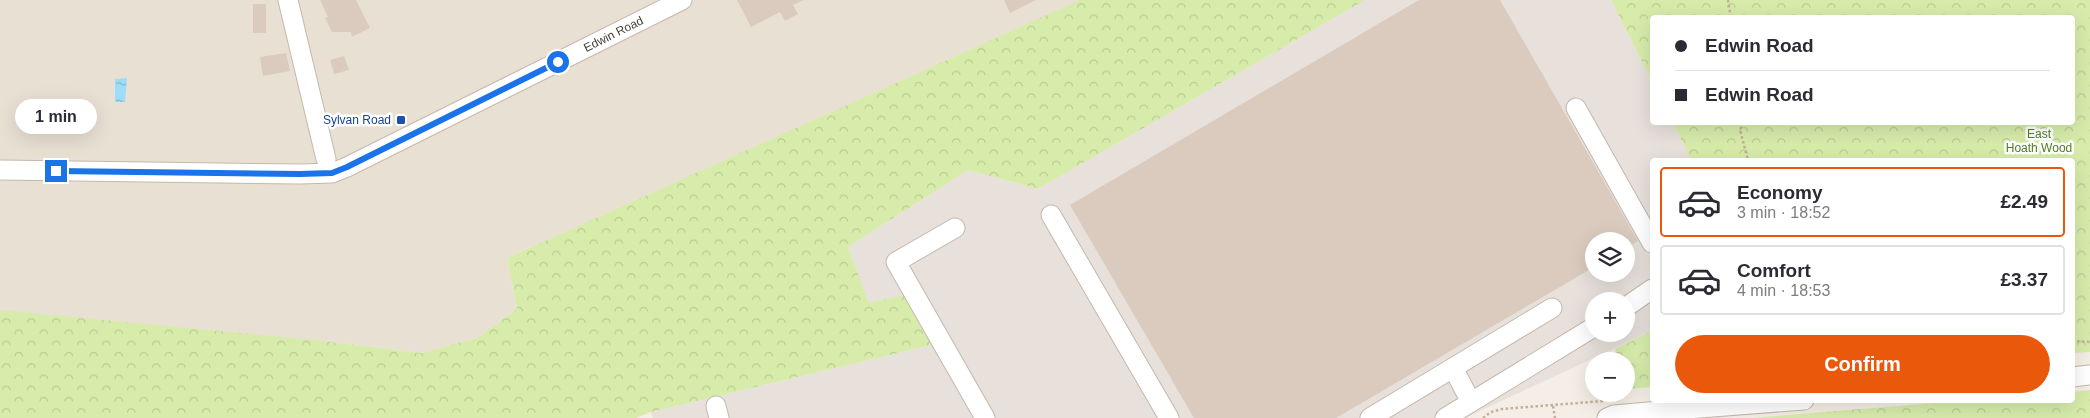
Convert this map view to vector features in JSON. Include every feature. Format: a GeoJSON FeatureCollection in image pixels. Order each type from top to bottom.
{"type":"FeatureCollection","features":[{"type":"Feature","properties":{"kind":"street"},"geometry":{"type":"LineString","coordinates":[[288,0],[326,159]]}},
{"type":"Feature","properties":{"kind":"street","name":"Edwin Road"},"geometry":{"type":"LineString","coordinates":[[0,170],[332,173],[682,0]]}},
{"type":"Feature","properties":{"kind":"street"},"geometry":{"type":"LineString","coordinates":[[1576,108],[1650,239]]}},
{"type":"Feature","properties":{"kind":"street"},"geometry":{"type":"LineString","coordinates":[[1052,215],[1169,418]]}},
{"type":"Feature","properties":{"kind":"street"},"geometry":{"type":"LineString","coordinates":[[955,228],[896,262],[985,418]]}},
{"type":"Feature","properties":{"kind":"street"},"geometry":{"type":"LineString","coordinates":[[1635,300],[1650,290]]}},
{"type":"Feature","properties":{"kind":"street"},"geometry":{"type":"LineString","coordinates":[[1370,418],[1552,308]]}},
{"type":"Feature","properties":{"kind":"street"},"geometry":{"type":"LineString","coordinates":[[1445,418],[1585,332]]}},
{"type":"Feature","properties":{"kind":"street"},"geometry":{"type":"LineString","coordinates":[[1453,368],[1471,402]]}},
{"type":"Feature","properties":{"kind":"street"},"geometry":{"type":"LineString","coordinates":[[2075,377],[2090,376]]}},
{"type":"Feature","properties":{"kind":"street"},"geometry":{"type":"LineString","coordinates":[[1609,409],[1614,415],[1765,403]]}},
{"type":"Feature","properties":{"kind":"path"},"geometry":{"type":"LineString","coordinates":[[1728,0],[1730,15]]}},
{"type":"Feature","properties":{"kind":"path"},"geometry":{"type":"LineString","coordinates":[[1742,125],[1740,130],[1747,158]]}},
{"type":"Feature","properties":{"kind":"path"},"geometry":{"type":"LineString","coordinates":[[2075,341],[2090,342]]}},
{"type":"Feature","properties":{"kind":"path"},"geometry":{"type":"LineString","coordinates":[[1553,406],[1555,418]]}},
{"type":"Feature","properties":{"kind":"path"},"geometry":{"type":"LineString","coordinates":[[1483,418],[1499,410],[1553,406],[1609,409]]}},
{"type":"Feature","properties":{"kind":"shaded area"},"geometry":{"type":"Polygon","coordinates":[[[0,0],[1081,0],[507,258],[517,309],[477,338],[421,353],[324,341],[0,378],[0,0]]]}},
{"type":"Feature","properties":{"kind":"shaded area"},"geometry":{"type":"Polygon","coordinates":[[[1365,0],[1611,0],[1650,78],[1650,125],[1674,125],[1690,158],[1650,158],[1650,332],[1635,339],[1635,292],[1585,292],[1585,342],[1628,342],[1607,352],[1585,352],[1585,362],[1465,418],[653,418],[651,412],[932,345],[913,293],[869,303],[848,247],[968,170],[1038,189],[1365,0]]]}},
{"type":"Feature","properties":{"kind":"green space"},"geometry":{"type":"Polygon","coordinates":[[[1080,0],[1365,0],[1038,189],[968,170],[848,247],[869,303],[913,293],[932,345],[651,412],[636,418],[0,418],[0,310],[324,341],[421,353],[477,338],[517,309],[507,258],[1080,0]]]}},
{"type":"Feature","properties":{"kind":"green space","name":"East Hoath Wood"},"geometry":{"type":"Polygon","coordinates":[[[1611,0],[2090,0],[2090,352],[2075,353],[2075,158],[1690,158],[1674,125],[2075,125],[2075,15],[1650,15],[1650,78],[1611,0]]]}},
{"type":"Feature","properties":{"kind":"green space"},"geometry":{"type":"Polygon","coordinates":[[[1650,332],[1650,387],[1635,388],[1635,352],[1616,352],[1615,349],[1629,342],[1635,342],[1635,339],[1650,332]]]}},
{"type":"Feature","properties":{"kind":"green space"},"geometry":{"type":"Polygon","coordinates":[[[2090,390],[2090,418],[1752,418],[1934,403],[2075,403],[2075,392],[2090,390]]]}},
{"type":"Feature","properties":{"kind":"water"},"geometry":{"type":"Polygon","coordinates":[[[127,78],[125,102],[115,102],[115,79],[127,78]]]}},
{"type":"Feature","properties":{"kind":"building"},"geometry":{"type":"Polygon","coordinates":[[[320,0],[356,0],[370,28],[352,37],[351,32],[332,32],[325,18],[328,17],[320,0]]]}},
{"type":"Feature","properties":{"kind":"building"},"geometry":{"type":"Polygon","coordinates":[[[737,0],[804,0],[793,5],[798,14],[785,21],[780,12],[751,27],[737,0]]]}},
{"type":"Feature","properties":{"kind":"building"},"geometry":{"type":"Polygon","coordinates":[[[1004,0],[1036,0],[1010,13],[1004,0]]]}},
{"type":"Feature","properties":{"kind":"building"},"geometry":{"type":"Polygon","coordinates":[[[1419,0],[1500,0],[1633,232],[1585,232],[1585,272],[1336,418],[1194,418],[1070,205],[1419,0]]]}},
{"type":"Feature","properties":{"kind":"building"},"geometry":{"type":"Polygon","coordinates":[[[253,4],[266,4],[266,33],[253,33],[253,4]]]}},
{"type":"Feature","properties":{"kind":"building"},"geometry":{"type":"Polygon","coordinates":[[[286,53],[290,71],[263,76],[260,57],[286,53]]]}},
{"type":"Feature","properties":{"kind":"building"},"geometry":{"type":"Polygon","coordinates":[[[344,56],[349,70],[334,74],[330,60],[344,56]]]}},
{"type":"Feature","properties":{"kind":"place","name":"Sylvan Road"},"geometry":{"type":"Point","coordinates":[401,120]}},
{"type":"Feature","properties":{"kind":"route"},"geometry":{"type":"LineString","coordinates":[[56,171],[332,173],[558,62]]}}]}
